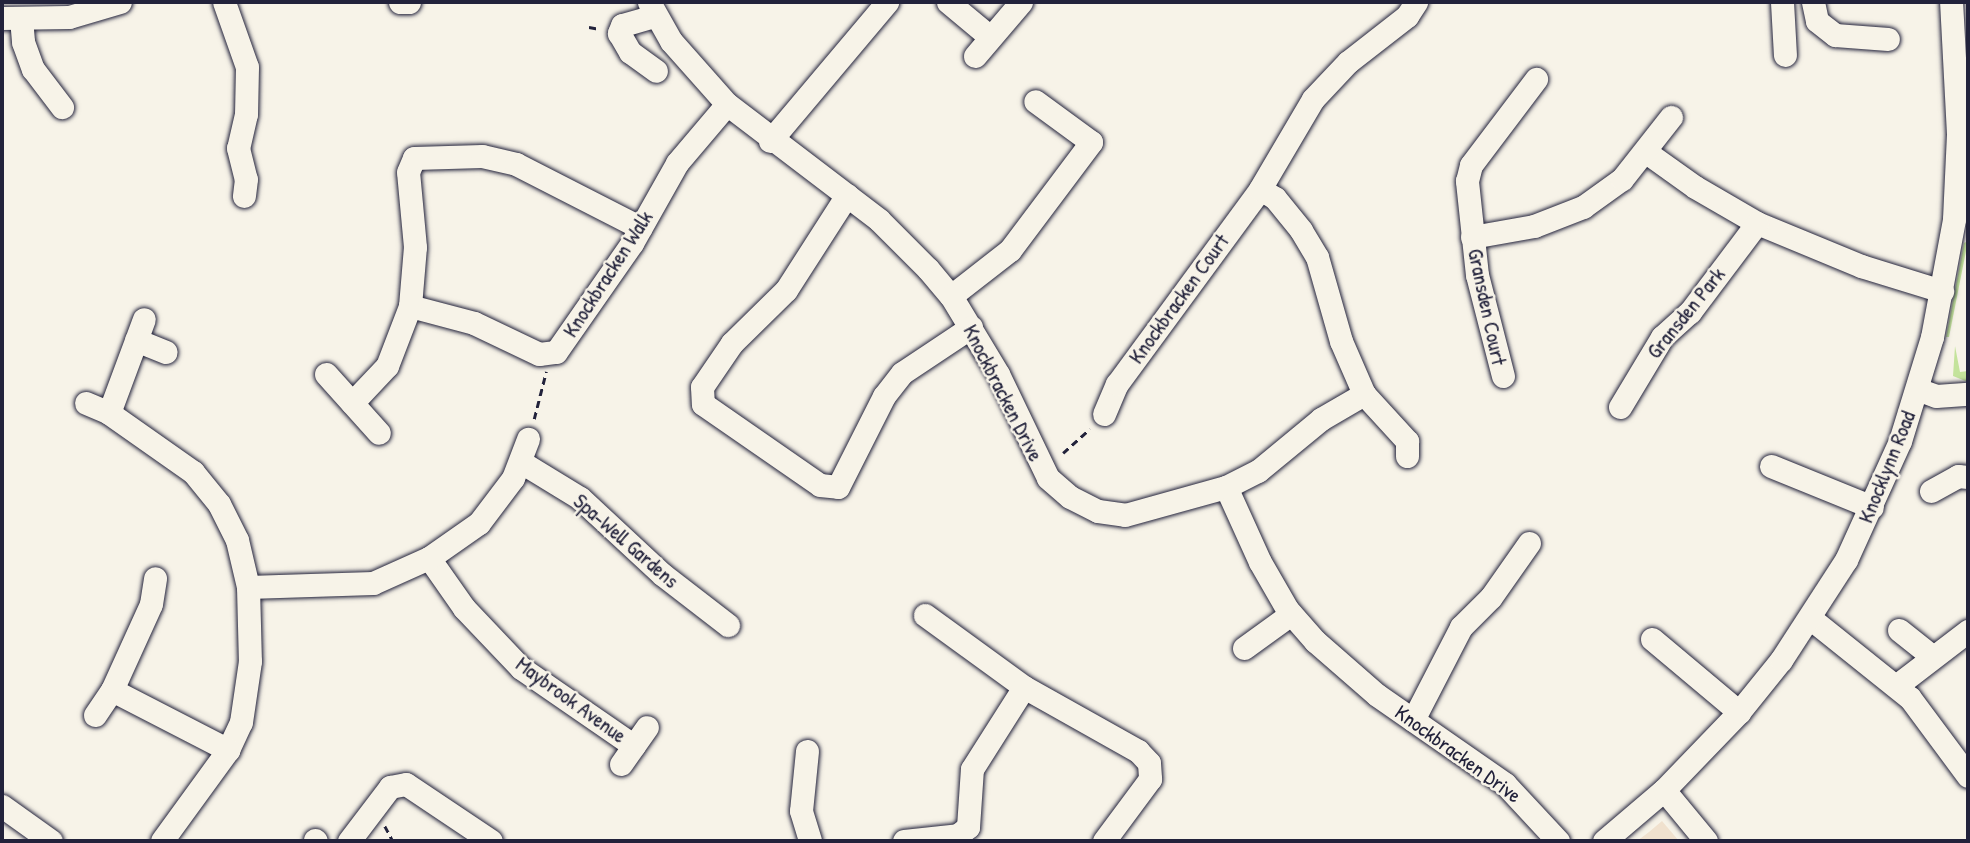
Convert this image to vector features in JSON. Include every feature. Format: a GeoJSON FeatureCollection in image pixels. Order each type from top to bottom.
{"type":"FeatureCollection","features":[{"type":"Feature","properties":{"kind":"street"},"geometry":{"type":"LineString","coordinates":[[62,107],[33,69],[11,18],[69,17],[120,2]]}},
{"type":"Feature","properties":{"kind":"street"},"geometry":{"type":"LineString","coordinates":[[225,2],[247,66],[246,114],[238,148],[246,178],[244,196]]}},
{"type":"Feature","properties":{"kind":"street"},"geometry":{"type":"LineString","coordinates":[[400,2],[409,2]]}},
{"type":"Feature","properties":{"kind":"street"},"geometry":{"type":"LineString","coordinates":[[770,141],[887,2]]}},
{"type":"Feature","properties":{"kind":"street"},"geometry":{"type":"LineString","coordinates":[[948,2],[990,37]]}},
{"type":"Feature","properties":{"kind":"street"},"geometry":{"type":"LineString","coordinates":[[975,56],[1021,2]]}},
{"type":"Feature","properties":{"kind":"street","name":"Knockbracken Court"},"geometry":{"type":"LineString","coordinates":[[1098,421],[1117,384],[1260,189],[1313,99],[1348,62],[1407,16],[1416,2]]}},
{"type":"Feature","properties":{"kind":"street"},"geometry":{"type":"LineString","coordinates":[[1782,2],[1784,43],[1814,9],[1840,37],[1888,38]]}},
{"type":"Feature","properties":{"kind":"street","name":"Knocklynn Road"},"geometry":{"type":"LineString","coordinates":[[1604,841],[1664,790],[1740,712],[1810,618],[1872,507],[1917,389],[1961,220],[1963,134],[1951,2]]}},
{"type":"Feature","properties":{"kind":"street","name":"Knockbracken Drive"},"geometry":{"type":"LineString","coordinates":[[656,71],[631,52],[619,33],[622,25],[651,9],[695,71],[727,104],[770,141],[847,195],[905,246],[951,296],[998,374],[1034,456],[1048,478],[1070,498],[1098,511],[1125,515],[1226,487],[1260,562],[1291,614],[1342,667],[1505,784],[1558,841]]}},
{"type":"Feature","properties":{"kind":"street","name":"Gransden Court"},"geometry":{"type":"LineString","coordinates":[[1503,376],[1485,314],[1472,237],[1467,181],[1471,165],[1536,79]]}},
{"type":"Feature","properties":{"kind":"street"},"geometry":{"type":"LineString","coordinates":[[951,296],[1010,250],[1091,142],[1035,101]]}},
{"type":"Feature","properties":{"kind":"street","name":"Knockbracken Walk"},"geometry":{"type":"LineString","coordinates":[[410,306],[474,323],[548,355],[564,343],[641,228],[677,163],[727,104]]}},
{"type":"Feature","properties":{"kind":"street","name":"Gransden Court"},"geometry":{"type":"LineString","coordinates":[[1472,237],[1534,226],[1583,207],[1622,179],[1671,117]]}},
{"type":"Feature","properties":{"kind":"street"},"geometry":{"type":"LineString","coordinates":[[1646,152],[1757,223],[1860,267],[1942,291]]}},
{"type":"Feature","properties":{"kind":"street"},"geometry":{"type":"LineString","coordinates":[[352,403],[387,366],[410,306],[415,247],[408,172],[414,158],[482,156],[516,164],[641,228]]}},
{"type":"Feature","properties":{"kind":"street"},"geometry":{"type":"LineString","coordinates":[[1260,189],[1292,220],[1317,257],[1348,359],[1364,394],[1407,441],[1407,456]]}},
{"type":"Feature","properties":{"kind":"street"},"geometry":{"type":"LineString","coordinates":[[847,195],[797,276],[732,343],[702,387],[703,404],[820,485],[838,486],[884,396],[902,373],[971,327]]}},
{"type":"Feature","properties":{"kind":"street","name":"Gransden Park"},"geometry":{"type":"LineString","coordinates":[[1620,407],[1662,337],[1690,312],[1757,223]]}},
{"type":"Feature","properties":{"kind":"street"},"geometry":{"type":"LineString","coordinates":[[109,413],[140,330],[166,352]]}},
{"type":"Feature","properties":{"kind":"street"},"geometry":{"type":"LineString","coordinates":[[326,374],[379,433]]}},
{"type":"Feature","properties":{"kind":"street"},"geometry":{"type":"LineString","coordinates":[[1917,389],[1936,396],[1968,394]]}},
{"type":"Feature","properties":{"kind":"street"},"geometry":{"type":"LineString","coordinates":[[1226,487],[1268,464],[1321,419],[1364,394]]}},
{"type":"Feature","properties":{"kind":"street"},"geometry":{"type":"LineString","coordinates":[[86,403],[109,413],[193,472],[219,504],[237,540],[248,587],[247,694],[228,750],[162,841]]}},
{"type":"Feature","properties":{"kind":"street"},"geometry":{"type":"LineString","coordinates":[[248,587],[373,583],[429,558],[479,523],[521,462],[528,439]]}},
{"type":"Feature","properties":{"kind":"street","name":"Spa-Well Gardens"},"geometry":{"type":"LineString","coordinates":[[521,462],[580,498],[663,575],[728,625]]}},
{"type":"Feature","properties":{"kind":"street"},"geometry":{"type":"LineString","coordinates":[[1771,466],[1872,507]]}},
{"type":"Feature","properties":{"kind":"street"},"geometry":{"type":"LineString","coordinates":[[1931,491],[1958,477],[1968,477]]}},
{"type":"Feature","properties":{"kind":"street"},"geometry":{"type":"LineString","coordinates":[[1413,720],[1461,627],[1491,597],[1529,543]]}},
{"type":"Feature","properties":{"kind":"street","name":"Maybrook Avenue"},"geometry":{"type":"LineString","coordinates":[[429,558],[464,607],[522,668],[628,755],[647,727]]}},
{"type":"Feature","properties":{"kind":"street"},"geometry":{"type":"LineString","coordinates":[[95,715],[112,690],[151,604],[155,578]]}},
{"type":"Feature","properties":{"kind":"street"},"geometry":{"type":"LineString","coordinates":[[1244,648],[1291,614]]}},
{"type":"Feature","properties":{"kind":"street"},"geometry":{"type":"LineString","coordinates":[[925,615],[1024,687],[1138,751],[1149,764],[1150,779],[1104,841]]}},
{"type":"Feature","properties":{"kind":"street"},"geometry":{"type":"LineString","coordinates":[[1810,618],[1896,686],[1932,724],[1966,769]]}},
{"type":"Feature","properties":{"kind":"street"},"geometry":{"type":"LineString","coordinates":[[1899,630],[1933,657]]}},
{"type":"Feature","properties":{"kind":"street"},"geometry":{"type":"LineString","coordinates":[[1896,686],[1968,631]]}},
{"type":"Feature","properties":{"kind":"street"},"geometry":{"type":"LineString","coordinates":[[1652,639],[1740,712]]}},
{"type":"Feature","properties":{"kind":"street"},"geometry":{"type":"LineString","coordinates":[[904,841],[958,835],[968,827],[972,769],[1024,687]]}},
{"type":"Feature","properties":{"kind":"street"},"geometry":{"type":"LineString","coordinates":[[112,690],[228,750]]}},
{"type":"Feature","properties":{"kind":"street"},"geometry":{"type":"LineString","coordinates":[[807,751],[801,811],[810,841]]}},
{"type":"Feature","properties":{"kind":"street"},"geometry":{"type":"LineString","coordinates":[[349,841],[390,787],[406,784],[491,841]]}},
{"type":"Feature","properties":{"kind":"street"},"geometry":{"type":"LineString","coordinates":[[1664,790],[1706,841]]}},
{"type":"Feature","properties":{"kind":"street"},"geometry":{"type":"LineString","coordinates":[[2,806],[47,840]]}},
{"type":"Feature","properties":{"kind":"path"},"geometry":{"type":"LineString","coordinates":[[528,439],[547,366]]}},
{"type":"Feature","properties":{"kind":"path"},"geometry":{"type":"LineString","coordinates":[[1063,453],[1098,421]]}},
{"type":"Feature","properties":{"kind":"shaded area"},"geometry":{"type":"Polygon","coordinates":[[[1662,821],[1679,841],[1637,841],[1649,832],[1662,821]]]}},
{"type":"Feature","properties":{"kind":"green space"},"geometry":{"type":"Polygon","coordinates":[[[1968,241],[1949,337],[1946,337],[1964,243],[1968,241]]]}},
{"type":"Feature","properties":{"kind":"green space"},"geometry":{"type":"Polygon","coordinates":[[[1955,346],[1960,372],[1968,371],[1968,382],[1953,376],[1955,346]]]}}]}
